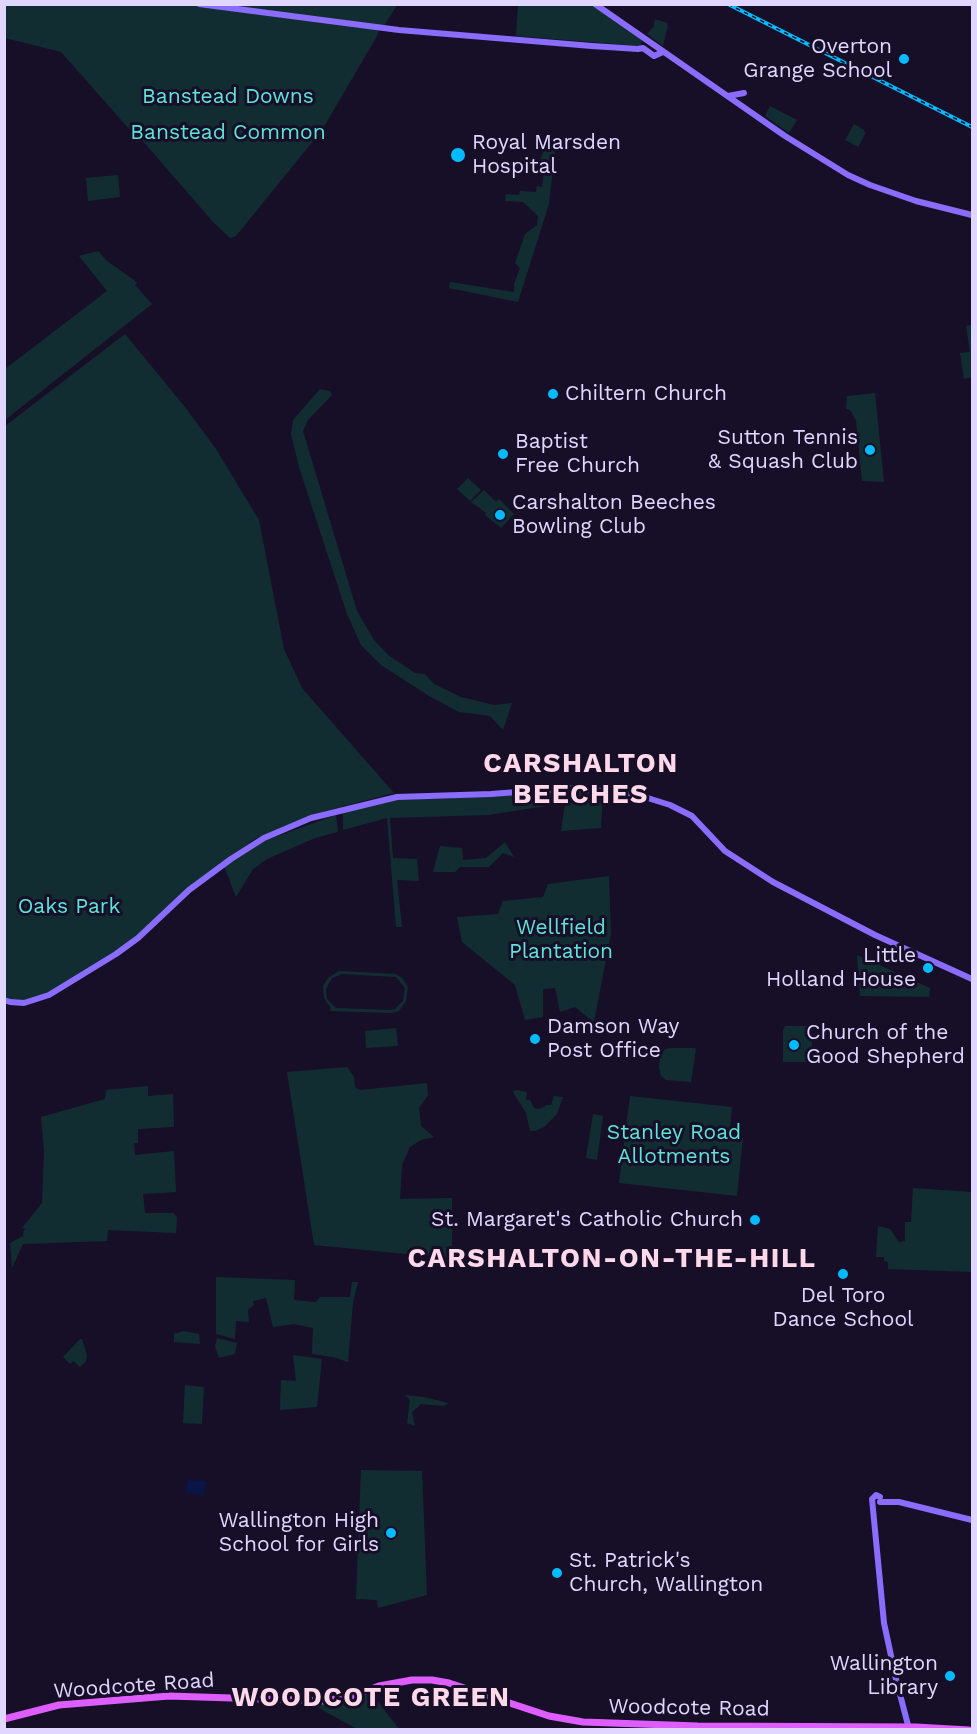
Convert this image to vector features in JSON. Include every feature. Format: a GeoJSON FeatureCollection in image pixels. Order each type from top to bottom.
{"type":"FeatureCollection","features":[{"type":"Feature","properties":{"kind":"main road"},"geometry":{"type":"LineString","coordinates":[[199,4],[385,28],[592,46],[638,49],[645,46]]}},
{"type":"Feature","properties":{"kind":"main road"},"geometry":{"type":"LineString","coordinates":[[595,4],[654,56],[663,52],[785,136],[862,182],[924,204],[972,215]]}},
{"type":"Feature","properties":{"kind":"main road"},"geometry":{"type":"LineString","coordinates":[[727,96],[744,93]]}},
{"type":"Feature","properties":{"kind":"main road"},"geometry":{"type":"LineString","coordinates":[[4,1000],[24,1003],[49,995],[138,938],[189,890],[264,838],[311,818],[375,800],[397,797],[570,788],[635,794],[670,805],[692,816],[725,851],[773,882],[830,912],[972,979]]}},
{"type":"Feature","properties":{"kind":"main road"},"geometry":{"type":"LineString","coordinates":[[909,1728],[884,1623],[876,1523],[878,1501],[900,1502],[972,1520]]}},
{"type":"Feature","properties":{"kind":"main road","name":"Woodcote Road"},"geometry":{"type":"LineString","coordinates":[[4,1719],[59,1705],[169,1696],[319,1702],[349,1697],[405,1681],[415,1681],[445,1682],[530,1710],[579,1721],[698,1726],[969,1730]]}},
{"type":"Feature","properties":{"kind":"green space"},"geometry":{"type":"Polygon","coordinates":[[[595,4],[643,39],[640,46],[516,36],[518,5],[595,4]]]}},
{"type":"Feature","properties":{"kind":"green space","name":"Banstead Downs"},"geometry":{"type":"Polygon","coordinates":[[[5,5],[397,5],[384,26],[380,26],[377,36],[322,130],[236,236],[230,238],[61,52],[5,38],[5,5]]]}},
{"type":"Feature","properties":{"kind":"green space"},"geometry":{"type":"Polygon","coordinates":[[[655,19],[667,23],[668,26],[663,46],[647,34],[654,26],[655,19]]]}},
{"type":"Feature","properties":{"kind":"green space"},"geometry":{"type":"Polygon","coordinates":[[[770,106],[797,120],[789,133],[765,116],[770,106]]]}},
{"type":"Feature","properties":{"kind":"green space"},"geometry":{"type":"Polygon","coordinates":[[[854,124],[864,130],[865,134],[858,147],[845,140],[854,124]]]}},
{"type":"Feature","properties":{"kind":"green space"},"geometry":{"type":"Polygon","coordinates":[[[549,142],[556,142],[549,204],[518,302],[449,288],[450,282],[514,292],[514,284],[520,268],[515,263],[525,234],[537,225],[538,216],[523,202],[505,201],[506,194],[519,195],[520,191],[536,192],[537,186],[542,187],[545,164],[539,163],[549,142]]]}},
{"type":"Feature","properties":{"kind":"green space"},"geometry":{"type":"Polygon","coordinates":[[[118,175],[120,197],[88,201],[86,178],[118,175]]]}},
{"type":"Feature","properties":{"kind":"green space"},"geometry":{"type":"Polygon","coordinates":[[[98,251],[107,261],[134,280],[137,283],[135,285],[152,304],[5,420],[5,369],[107,291],[79,256],[98,251]]]}},
{"type":"Feature","properties":{"kind":"green space"},"geometry":{"type":"Polygon","coordinates":[[[972,325],[972,377],[964,379],[960,353],[970,352],[966,326],[972,325]]]}},
{"type":"Feature","properties":{"kind":"green space","name":"Oaks Park"},"geometry":{"type":"Polygon","coordinates":[[[125,334],[216,449],[259,520],[284,649],[302,688],[394,793],[314,814],[255,839],[185,890],[138,938],[35,1001],[5,1000],[5,426],[125,334]]]}},
{"type":"Feature","properties":{"kind":"green space"},"geometry":{"type":"Polygon","coordinates":[[[320,389],[330,391],[332,395],[308,420],[303,431],[357,611],[374,640],[388,655],[415,673],[425,674],[434,684],[461,697],[494,705],[512,703],[503,730],[490,716],[459,712],[429,696],[381,665],[361,645],[347,614],[299,467],[291,434],[293,420],[320,389]]]}},
{"type":"Feature","properties":{"kind":"green space","name":"Sutton Tennis & Squash Club"},"geometry":{"type":"Polygon","coordinates":[[[875,393],[884,482],[862,481],[856,420],[850,410],[846,409],[847,396],[875,393]]]}},
{"type":"Feature","properties":{"kind":"green space"},"geometry":{"type":"Polygon","coordinates":[[[468,478],[481,490],[470,501],[457,489],[468,478]]]}},
{"type":"Feature","properties":{"kind":"green space"},"geometry":{"type":"Polygon","coordinates":[[[484,490],[496,502],[499,499],[514,514],[501,528],[471,502],[484,490]]]}},
{"type":"Feature","properties":{"kind":"green space"},"geometry":{"type":"Polygon","coordinates":[[[583,789],[603,791],[601,828],[561,831],[565,803],[488,815],[390,818],[393,858],[417,859],[419,881],[397,880],[402,927],[396,927],[387,818],[343,830],[343,812],[398,799],[444,799],[583,789]]]}},
{"type":"Feature","properties":{"kind":"green space"},"geometry":{"type":"Polygon","coordinates":[[[336,815],[338,832],[315,838],[267,859],[253,869],[236,897],[224,866],[264,841],[336,815]]]}},
{"type":"Feature","properties":{"kind":"green space"},"geometry":{"type":"Polygon","coordinates":[[[505,842],[514,857],[503,853],[489,867],[460,867],[455,872],[433,872],[440,846],[462,848],[463,860],[486,858],[505,842]]]}},
{"type":"Feature","properties":{"kind":"green space","name":"Wellfield Plantation"},"geometry":{"type":"Polygon","coordinates":[[[609,876],[611,933],[594,1022],[575,1007],[560,1012],[555,988],[543,989],[543,1017],[525,1020],[515,985],[462,942],[457,917],[498,914],[503,901],[543,897],[548,884],[609,876]]]}},
{"type":"Feature","properties":{"kind":"green space"},"geometry":{"type":"Polygon","coordinates":[[[857,955],[930,988],[929,997],[860,996],[857,955]]]}},
{"type":"Feature","properties":{"kind":"green space"},"geometry":{"type":"Polygon","coordinates":[[[339,971],[396,974],[408,987],[406,1001],[399,1011],[391,1013],[330,1011],[331,1008],[324,998],[323,986],[328,978],[339,971]],[[342,974],[332,978],[326,989],[327,999],[336,1008],[395,1009],[403,1001],[405,988],[396,977],[342,974]]]}},
{"type":"Feature","properties":{"kind":"green space"},"geometry":{"type":"Polygon","coordinates":[[[785,1026],[811,1026],[813,1062],[783,1062],[785,1026]]]}},
{"type":"Feature","properties":{"kind":"green space"},"geometry":{"type":"Polygon","coordinates":[[[396,1028],[398,1046],[366,1048],[365,1031],[396,1028]]]}},
{"type":"Feature","properties":{"kind":"green space"},"geometry":{"type":"Polygon","coordinates":[[[665,1049],[696,1049],[691,1082],[666,1080],[661,1076],[660,1058],[665,1049]]]}},
{"type":"Feature","properties":{"kind":"green space"},"geometry":{"type":"Polygon","coordinates":[[[347,1067],[354,1077],[355,1087],[360,1090],[427,1083],[428,1095],[419,1108],[421,1126],[434,1137],[421,1140],[410,1147],[402,1165],[400,1199],[452,1198],[452,1257],[314,1245],[287,1072],[347,1067]]]}},
{"type":"Feature","properties":{"kind":"green space"},"geometry":{"type":"Polygon","coordinates":[[[148,1086],[148,1096],[173,1094],[174,1127],[138,1129],[138,1143],[134,1143],[135,1155],[174,1151],[176,1192],[143,1194],[145,1213],[173,1213],[177,1217],[176,1233],[108,1230],[107,1241],[23,1244],[12,1268],[10,1243],[23,1236],[24,1230],[27,1229],[22,1228],[42,1203],[44,1151],[41,1117],[105,1099],[106,1090],[148,1086]]]}},
{"type":"Feature","properties":{"kind":"green space"},"geometry":{"type":"Polygon","coordinates":[[[513,1091],[527,1092],[526,1100],[530,1100],[534,1108],[539,1109],[551,1105],[554,1096],[563,1097],[557,1114],[544,1127],[530,1131],[526,1113],[513,1091]]]}},
{"type":"Feature","properties":{"kind":"green space","name":"Stanley Road Allotments"},"geometry":{"type":"Polygon","coordinates":[[[630,1096],[732,1107],[730,1130],[737,1131],[736,1137],[743,1138],[737,1196],[619,1183],[630,1096]]]}},
{"type":"Feature","properties":{"kind":"green space"},"geometry":{"type":"Polygon","coordinates":[[[593,1114],[603,1116],[597,1160],[586,1158],[593,1114]]]}},
{"type":"Feature","properties":{"kind":"green space"},"geometry":{"type":"Polygon","coordinates":[[[913,1188],[972,1192],[972,1272],[888,1269],[888,1262],[884,1261],[884,1257],[876,1257],[878,1226],[890,1229],[899,1242],[905,1241],[905,1222],[911,1222],[913,1188]]]}},
{"type":"Feature","properties":{"kind":"green space"},"geometry":{"type":"Polygon","coordinates":[[[216,1277],[295,1280],[294,1300],[316,1302],[320,1297],[350,1297],[352,1282],[358,1282],[353,1303],[348,1362],[312,1354],[313,1328],[294,1324],[273,1327],[266,1298],[253,1301],[254,1305],[248,1310],[249,1322],[236,1321],[235,1339],[216,1334],[216,1277]]]}},
{"type":"Feature","properties":{"kind":"green space"},"geometry":{"type":"Polygon","coordinates":[[[184,1331],[199,1334],[200,1344],[174,1342],[174,1334],[184,1331]]]}},
{"type":"Feature","properties":{"kind":"green space"},"geometry":{"type":"Polygon","coordinates":[[[217,1338],[237,1343],[235,1354],[219,1358],[215,1346],[217,1338]]]}},
{"type":"Feature","properties":{"kind":"green space"},"geometry":{"type":"Polygon","coordinates":[[[82,1339],[87,1355],[86,1361],[80,1367],[73,1361],[70,1364],[63,1357],[82,1339]]]}},
{"type":"Feature","properties":{"kind":"green space"},"geometry":{"type":"Polygon","coordinates":[[[293,1355],[322,1359],[317,1407],[280,1410],[281,1380],[296,1381],[293,1355]]]}},
{"type":"Feature","properties":{"kind":"green space"},"geometry":{"type":"Polygon","coordinates":[[[185,1385],[204,1387],[202,1424],[183,1423],[185,1385]]]}},
{"type":"Feature","properties":{"kind":"green space"},"geometry":{"type":"Polygon","coordinates":[[[405,1395],[448,1403],[444,1406],[421,1404],[412,1412],[415,1426],[407,1423],[410,1400],[405,1395]]]}},
{"type":"Feature","properties":{"kind":"green space","name":"Wallington High School for Girls"},"geometry":{"type":"Polygon","coordinates":[[[361,1470],[422,1471],[427,1595],[378,1608],[377,1600],[356,1599],[361,1470]]]}},
{"type":"Feature","properties":{"kind":"green space","name":"WOODCOTE GREEN"},"geometry":{"type":"Polygon","coordinates":[[[372,1694],[399,1729],[357,1729],[315,1706],[315,1704],[372,1694]]]}},
{"type":"Feature","properties":{"kind":"shaded area"},"geometry":{"type":"Polygon","coordinates":[[[188,1480],[206,1481],[204,1496],[186,1492],[188,1480]]]}},
{"type":"Feature","properties":{"kind":"railway"},"geometry":{"type":"LineString","coordinates":[[728,4],[972,127]]}},
{"type":"Feature","properties":{"kind":"place","name":"Overton Grange School"},"geometry":{"type":"Point","coordinates":[904,59]}},
{"type":"Feature","properties":{"kind":"place","name":"Royal Marsden Hospital"},"geometry":{"type":"Point","coordinates":[458,155]}},
{"type":"Feature","properties":{"kind":"place","name":"Chiltern Church"},"geometry":{"type":"Point","coordinates":[553,394]}},
{"type":"Feature","properties":{"kind":"place","name":"Sutton Tennis & Squash Club"},"geometry":{"type":"Point","coordinates":[870,450]}},
{"type":"Feature","properties":{"kind":"place","name":"Baptist Free Church"},"geometry":{"type":"Point","coordinates":[503,454]}},
{"type":"Feature","properties":{"kind":"place","name":"Carshalton Beeches Bowling Club"},"geometry":{"type":"Point","coordinates":[500,515]}},
{"type":"Feature","properties":{"kind":"place","name":"Little Holland House"},"geometry":{"type":"Point","coordinates":[928,968]}},
{"type":"Feature","properties":{"kind":"place","name":"Damson Way Post Office"},"geometry":{"type":"Point","coordinates":[535,1039]}},
{"type":"Feature","properties":{"kind":"place","name":"Church of the Good Shepherd"},"geometry":{"type":"Point","coordinates":[794,1045]}},
{"type":"Feature","properties":{"kind":"place","name":"St. Margaret's Catholic Church"},"geometry":{"type":"Point","coordinates":[755,1220]}},
{"type":"Feature","properties":{"kind":"place","name":"Del Toro Dance School"},"geometry":{"type":"Point","coordinates":[843,1274]}},
{"type":"Feature","properties":{"kind":"place","name":"Wallington High School for Girls"},"geometry":{"type":"Point","coordinates":[391,1533]}},
{"type":"Feature","properties":{"kind":"place","name":"St. Patrick's Church, Wallington"},"geometry":{"type":"Point","coordinates":[557,1573]}},
{"type":"Feature","properties":{"kind":"place","name":"Wallington Library"},"geometry":{"type":"Point","coordinates":[950,1676]}},
{"type":"Feature","properties":{"kind":"district","name":"CARSHALTON BEECHES"},"geometry":{"type":"Point","coordinates":[581,780]}},
{"type":"Feature","properties":{"kind":"district","name":"CARSHALTON-ON-THE-HILL"},"geometry":{"type":"Point","coordinates":[612,1259]}},
{"type":"Feature","properties":{"kind":"district","name":"WOODCOTE GREEN"},"geometry":{"type":"Point","coordinates":[371,1698]}},
{"type":"Feature","properties":{"kind":"park label","name":"Banstead Common"},"geometry":{"type":"Point","coordinates":[228,133]}}]}
